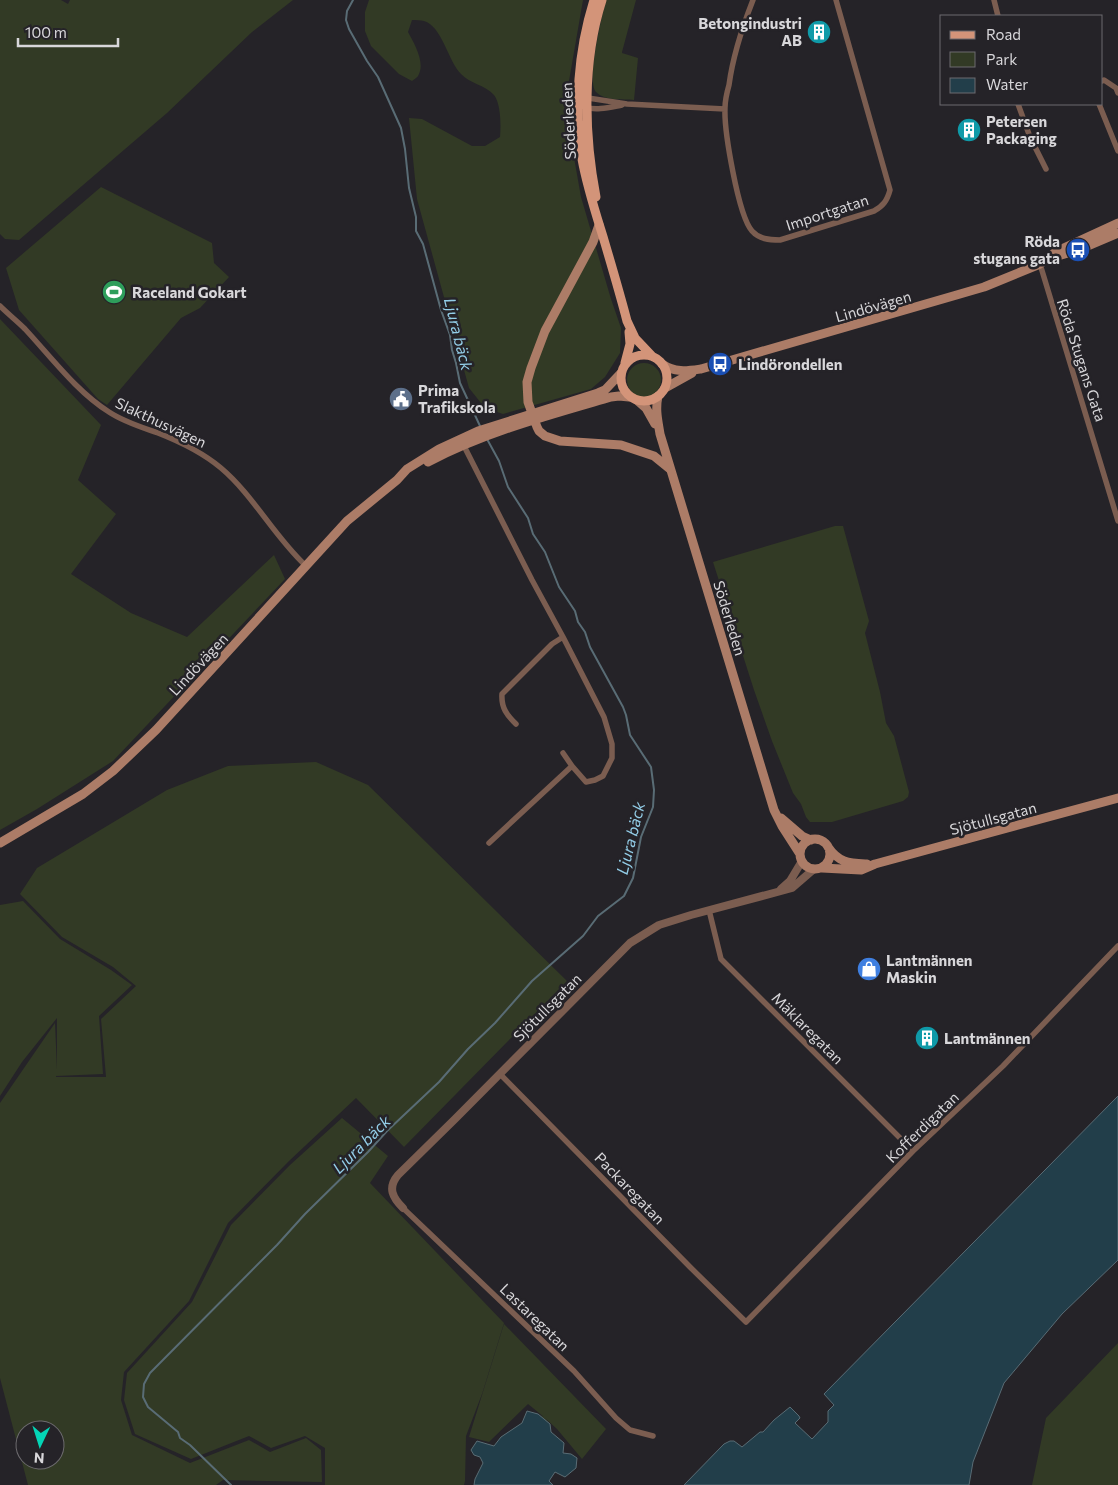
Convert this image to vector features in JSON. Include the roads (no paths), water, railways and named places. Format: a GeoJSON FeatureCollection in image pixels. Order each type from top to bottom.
{"type":"FeatureCollection","features":[{"type":"Feature","properties":{"kind":"main road","name":"Söderleden"},"geometry":{"type":"LineString","coordinates":[[594,0],[583,45],[579,80],[579,135],[588,186],[627,322],[630,344],[622,369]]}},
{"type":"Feature","properties":{"kind":"main road","name":"Söderleden"},"geometry":{"type":"LineString","coordinates":[[602,0],[591,53],[588,108],[590,156],[604,239]]}},
{"type":"Feature","properties":{"kind":"main road","name":"Lindövägen"},"geometry":{"type":"LineString","coordinates":[[1044,262],[1055,252],[1118,223]]}},
{"type":"Feature","properties":{"kind":"main road"},"geometry":{"type":"LineString","coordinates":[[599,225],[593,242],[545,331],[530,368],[527,393],[533,417],[539,431],[545,436],[560,441],[621,445],[636,449],[654,456],[671,471]]}},
{"type":"Feature","properties":{"kind":"main road","name":"Lindövägen"},"geometry":{"type":"LineString","coordinates":[[665,388],[701,369],[984,287],[1118,233]]}},
{"type":"Feature","properties":{"kind":"main road","name":"Söderleden"},"geometry":{"type":"LineString","coordinates":[[627,322],[635,338],[653,357]]}},
{"type":"Feature","properties":{"kind":"main road"},"geometry":{"type":"LineString","coordinates":[[646,355],[653,357],[662,364],[667,380],[665,388],[658,396],[648,401],[634,399],[622,386],[622,369],[630,359],[646,355]]}},
{"type":"Feature","properties":{"kind":"main road","name":"Lindövägen"},"geometry":{"type":"LineString","coordinates":[[662,364],[678,371],[701,369]]}},
{"type":"Feature","properties":{"kind":"main road","name":"Lindövägen"},"geometry":{"type":"LineString","coordinates":[[0,843],[83,794],[113,770],[156,730],[347,521],[416,462],[453,442],[533,417],[605,390],[622,369]]}},
{"type":"Feature","properties":{"kind":"main road","name":"Lindövägen"},"geometry":{"type":"LineString","coordinates":[[533,417],[611,397],[619,396],[634,399]]}},
{"type":"Feature","properties":{"kind":"main road","name":"Söderleden"},"geometry":{"type":"LineString","coordinates":[[658,396],[656,414],[660,434],[774,810],[801,857]]}},
{"type":"Feature","properties":{"kind":"main road","name":"Söderleden"},"geometry":{"type":"LineString","coordinates":[[634,399],[650,414],[660,434]]}},
{"type":"Feature","properties":{"kind":"main road","name":"Lindövägen"},"geometry":{"type":"LineString","coordinates":[[397,480],[436,458],[464,446],[483,433]]}},
{"type":"Feature","properties":{"kind":"main road","name":"Sjötullsgatan"},"geometry":{"type":"LineString","coordinates":[[818,868],[861,870],[874,864],[1118,798]]}},
{"type":"Feature","properties":{"kind":"main road","name":"Söderleden"},"geometry":{"type":"LineString","coordinates":[[774,810],[787,824],[802,836],[811,840]]}},
{"type":"Feature","properties":{"kind":"main road"},"geometry":{"type":"LineString","coordinates":[[811,840],[821,840],[828,848],[830,857],[826,864],[818,868],[806,865],[801,857],[803,845],[811,840]]}},
{"type":"Feature","properties":{"kind":"main road","name":"Sjötullsgatan"},"geometry":{"type":"LineString","coordinates":[[828,848],[836,857],[848,863],[874,864]]}},
{"type":"Feature","properties":{"kind":"street","name":"Importgatan"},"geometry":{"type":"LineString","coordinates":[[753,0],[742,27],[733,58],[725,108],[727,145],[744,215],[750,230],[768,240],[780,240],[864,214],[882,207],[888,199],[890,190],[836,0]]}},
{"type":"Feature","properties":{"kind":"street"},"geometry":{"type":"LineString","coordinates":[[994,0],[998,15]]}},
{"type":"Feature","properties":{"kind":"street"},"geometry":{"type":"LineString","coordinates":[[1103,80],[1116,88],[1118,93]]}},
{"type":"Feature","properties":{"kind":"street"},"geometry":{"type":"LineString","coordinates":[[578,104],[588,98],[627,104],[725,108]]}},
{"type":"Feature","properties":{"kind":"street"},"geometry":{"type":"LineString","coordinates":[[578,104],[588,108],[603,108],[627,104]]}},
{"type":"Feature","properties":{"kind":"street"},"geometry":{"type":"LineString","coordinates":[[1018,105],[1030,137],[1046,169]]}},
{"type":"Feature","properties":{"kind":"street"},"geometry":{"type":"LineString","coordinates":[[1099,105],[1118,151]]}},
{"type":"Feature","properties":{"kind":"street","name":"Röda Stugans Gata"},"geometry":{"type":"LineString","coordinates":[[1044,262],[1118,521]]}},
{"type":"Feature","properties":{"kind":"street","name":"Slakthusvägen"},"geometry":{"type":"LineString","coordinates":[[0,306],[25,329],[69,377],[107,411],[126,421],[183,443],[220,467],[231,477],[295,556],[306,565]]}},
{"type":"Feature","properties":{"kind":"street"},"geometry":{"type":"LineString","coordinates":[[464,446],[604,717],[612,744],[612,758],[603,776],[586,782],[563,753]]}},
{"type":"Feature","properties":{"kind":"street"},"geometry":{"type":"LineString","coordinates":[[516,724],[505,712],[501,702],[502,694],[552,644],[563,637]]}},
{"type":"Feature","properties":{"kind":"street"},"geometry":{"type":"LineString","coordinates":[[489,843],[572,766]]}},
{"type":"Feature","properties":{"kind":"street"},"geometry":{"type":"LineString","coordinates":[[779,890],[790,881],[801,857]]}},
{"type":"Feature","properties":{"kind":"street","name":"Sjötullsgatan"},"geometry":{"type":"LineString","coordinates":[[403,1208],[397,1202],[391,1189],[392,1181],[630,943],[660,925],[779,890],[792,888],[818,868]]}},
{"type":"Feature","properties":{"kind":"street","name":"Mäklaregatan"},"geometry":{"type":"LineString","coordinates":[[709,910],[721,959],[913,1151]]}},
{"type":"Feature","properties":{"kind":"street","name":"Kofferdigatan"},"geometry":{"type":"LineString","coordinates":[[743,1319],[746,1322],[913,1151],[1003,1066],[1118,946]]}},
{"type":"Feature","properties":{"kind":"street","name":"Packaregatan"},"geometry":{"type":"LineString","coordinates":[[500,1074],[743,1319]]}},
{"type":"Feature","properties":{"kind":"street","name":"Lastaregatan"},"geometry":{"type":"LineString","coordinates":[[403,1208],[574,1371],[616,1418],[630,1430],[653,1436]]}},
{"type":"Feature","properties":{"kind":"water"},"geometry":{"type":"Polygon","coordinates":[[[1118,1096],[1118,1260],[1062,1314],[1004,1383],[973,1462],[969,1485],[684,1485],[724,1444],[734,1441],[742,1447],[760,1432],[763,1432],[790,1407],[800,1418],[795,1423],[812,1439],[828,1422],[828,1411],[834,1405],[824,1394],[1118,1096]]]}},
{"type":"Feature","properties":{"kind":"water"},"geometry":{"type":"Polygon","coordinates":[[[527,1411],[538,1414],[550,1424],[551,1432],[564,1443],[563,1453],[571,1454],[577,1458],[576,1468],[565,1477],[555,1472],[549,1481],[553,1485],[474,1485],[483,1463],[480,1457],[474,1455],[471,1450],[477,1441],[494,1446],[501,1437],[522,1423],[527,1411]]]}},
{"type":"Feature","properties":{"kind":"waterway","name":"Ljura bäck"},"geometry":{"type":"LineString","coordinates":[[353,0],[347,11],[346,20],[349,29],[378,77],[401,128],[409,188],[416,217],[416,231],[423,244],[441,310],[450,335],[460,383],[480,426]]}},
{"type":"Feature","properties":{"kind":"waterway","name":"Ljura bäck"},"geometry":{"type":"LineString","coordinates":[[231,1485],[190,1445],[180,1438],[178,1432],[148,1407],[143,1397],[144,1384],[150,1373],[387,1131],[439,1082],[532,981],[583,936],[598,916],[624,896],[633,878],[641,837],[653,807],[654,790],[651,767],[630,735],[623,707],[590,647],[575,611],[559,587],[545,552],[533,534],[528,518],[508,487],[499,461],[487,439]]}},
{"type":"Feature","properties":{"kind":"place","name":"Betongindustri AB"},"geometry":{"type":"Point","coordinates":[819,32]}},
{"type":"Feature","properties":{"kind":"place","name":"Petersen Packaging"},"geometry":{"type":"Point","coordinates":[969,130]}},
{"type":"Feature","properties":{"kind":"place","name":"Röda stugans gata"},"geometry":{"type":"Point","coordinates":[1078,250]}},
{"type":"Feature","properties":{"kind":"place","name":"Raceland Gokart"},"geometry":{"type":"Point","coordinates":[114,292]}},
{"type":"Feature","properties":{"kind":"place","name":"Lindörondellen"},"geometry":{"type":"Point","coordinates":[720,364]}},
{"type":"Feature","properties":{"kind":"place","name":"Prima Trafikskola"},"geometry":{"type":"Point","coordinates":[401,399]}},
{"type":"Feature","properties":{"kind":"place","name":"Lantmännen Maskin"},"geometry":{"type":"Point","coordinates":[869,969]}},
{"type":"Feature","properties":{"kind":"place","name":"Lantmännen"},"geometry":{"type":"Point","coordinates":[927,1038]}}]}
